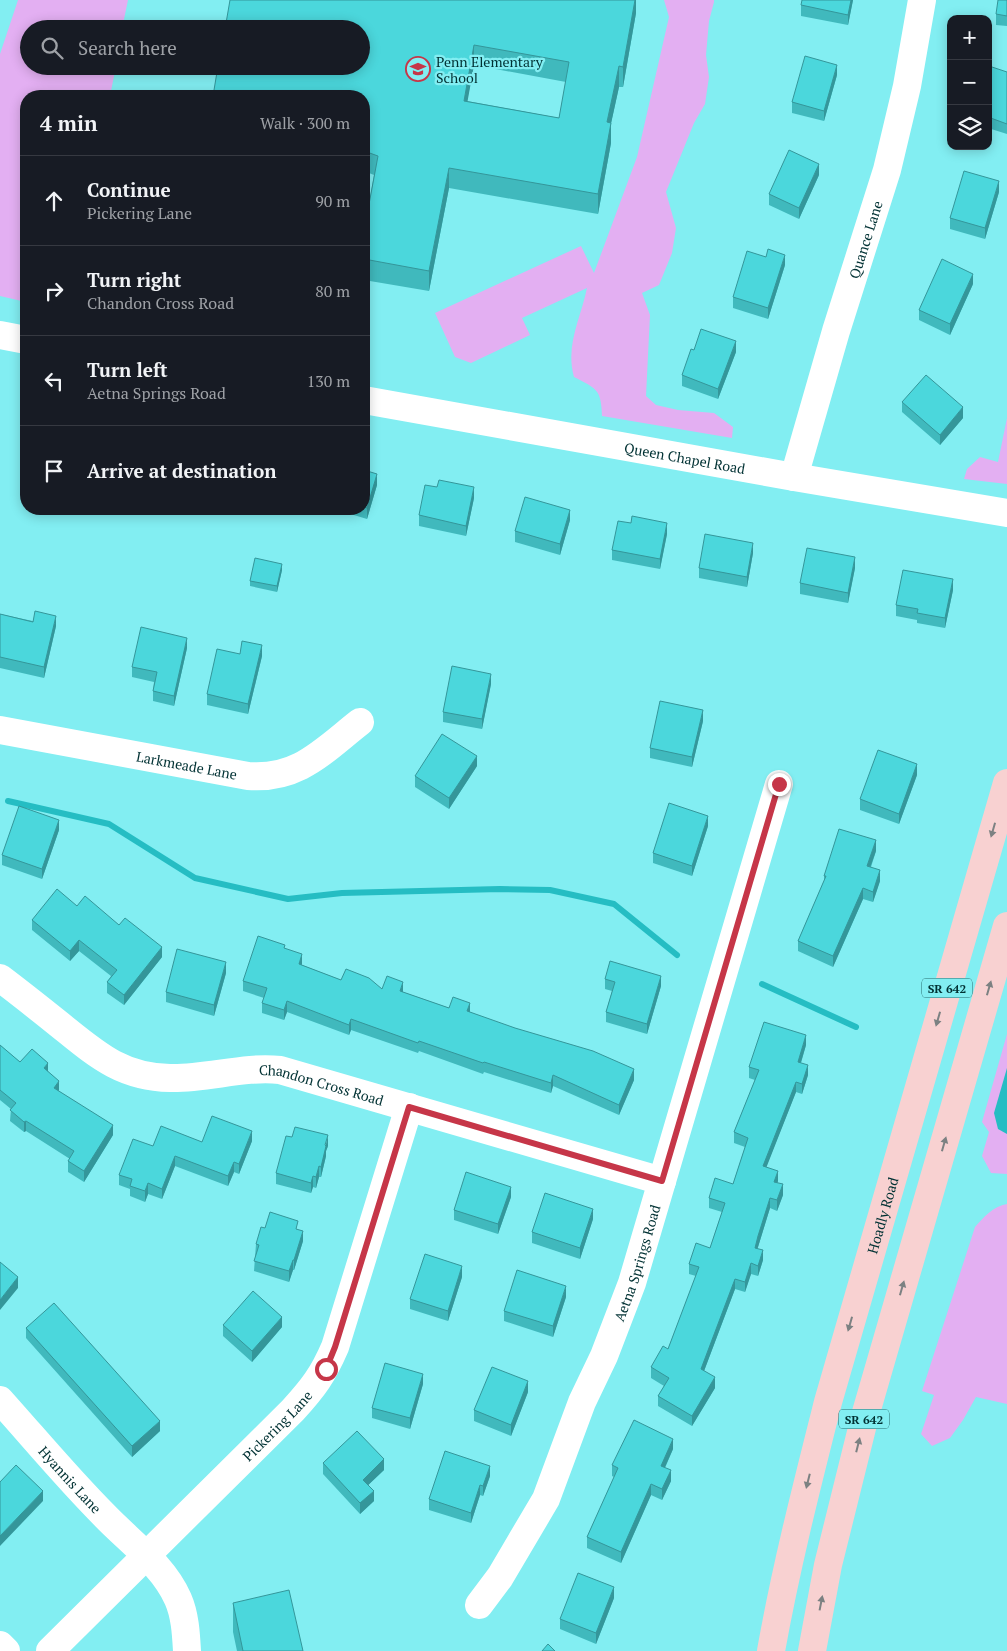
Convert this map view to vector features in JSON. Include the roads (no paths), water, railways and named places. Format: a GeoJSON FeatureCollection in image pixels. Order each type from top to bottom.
{"type":"FeatureCollection","features":[{"type":"Feature","properties":{"kind":"main road","name":"Hoadly Road"},"geometry":{"type":"LineString","coordinates":[[772,1651],[778,1614],[804,1496],[828,1402],[1007,783]]}},
{"type":"Feature","properties":{"kind":"main road","name":"SR 642"},"geometry":{"type":"LineString","coordinates":[[812,1651],[828,1565],[865,1416],[1007,926]]}},
{"type":"Feature","properties":{"kind":"street","name":"Quance Lane"},"geometry":{"type":"LineString","coordinates":[[794,477],[836,331],[886,170],[907,86],[922,0]]}},
{"type":"Feature","properties":{"kind":"street"},"geometry":{"type":"LineString","coordinates":[[0,336],[20,339]]}},
{"type":"Feature","properties":{"kind":"street","name":"Queen Chapel Road"},"geometry":{"type":"LineString","coordinates":[[370,401],[1007,513]]}},
{"type":"Feature","properties":{"kind":"street","name":"Larkmeade Lane"},"geometry":{"type":"LineString","coordinates":[[0,730],[248,776],[264,777],[284,773],[304,765],[360,722]]}},
{"type":"Feature","properties":{"kind":"street","name":"Aetna Springs Road"},"geometry":{"type":"LineString","coordinates":[[479,1605],[500,1577],[546,1499],[582,1402],[604,1356],[632,1283],[779,784]]}},
{"type":"Feature","properties":{"kind":"street","name":"Chandon Cross Road"},"geometry":{"type":"LineString","coordinates":[[0,978],[99,1056],[134,1073],[152,1077],[193,1078],[266,1069],[280,1070],[662,1181]]}},
{"type":"Feature","properties":{"kind":"street","name":"Pickering Lane"},"geometry":{"type":"LineString","coordinates":[[50,1651],[293,1410],[312,1389],[326,1369],[335,1347],[409,1107]]}},
{"type":"Feature","properties":{"kind":"street","name":"Hyannis Lane"},"geometry":{"type":"LineString","coordinates":[[0,1400],[104,1515],[166,1578],[178,1599],[185,1621],[187,1651]]}},
{"type":"Feature","properties":{"kind":"street"},"geometry":{"type":"LineString","coordinates":[[0,1645],[6,1651]]}},
{"type":"Feature","properties":{"kind":"water"},"geometry":{"type":"Polygon","coordinates":[[[1007,1068],[1007,1134],[998,1129],[994,1113],[1007,1068]]]}},
{"type":"Feature","properties":{"kind":"waterway"},"geometry":{"type":"LineString","coordinates":[[8,801],[109,824],[195,878],[288,899],[342,893],[500,889],[550,890],[614,904],[677,955]]}},
{"type":"Feature","properties":{"kind":"waterway"},"geometry":{"type":"LineString","coordinates":[[762,984],[856,1027]]}},
{"type":"Feature","properties":{"kind":"place","name":"Penn Elementary School"},"geometry":{"type":"Point","coordinates":[418,69]}}]}
